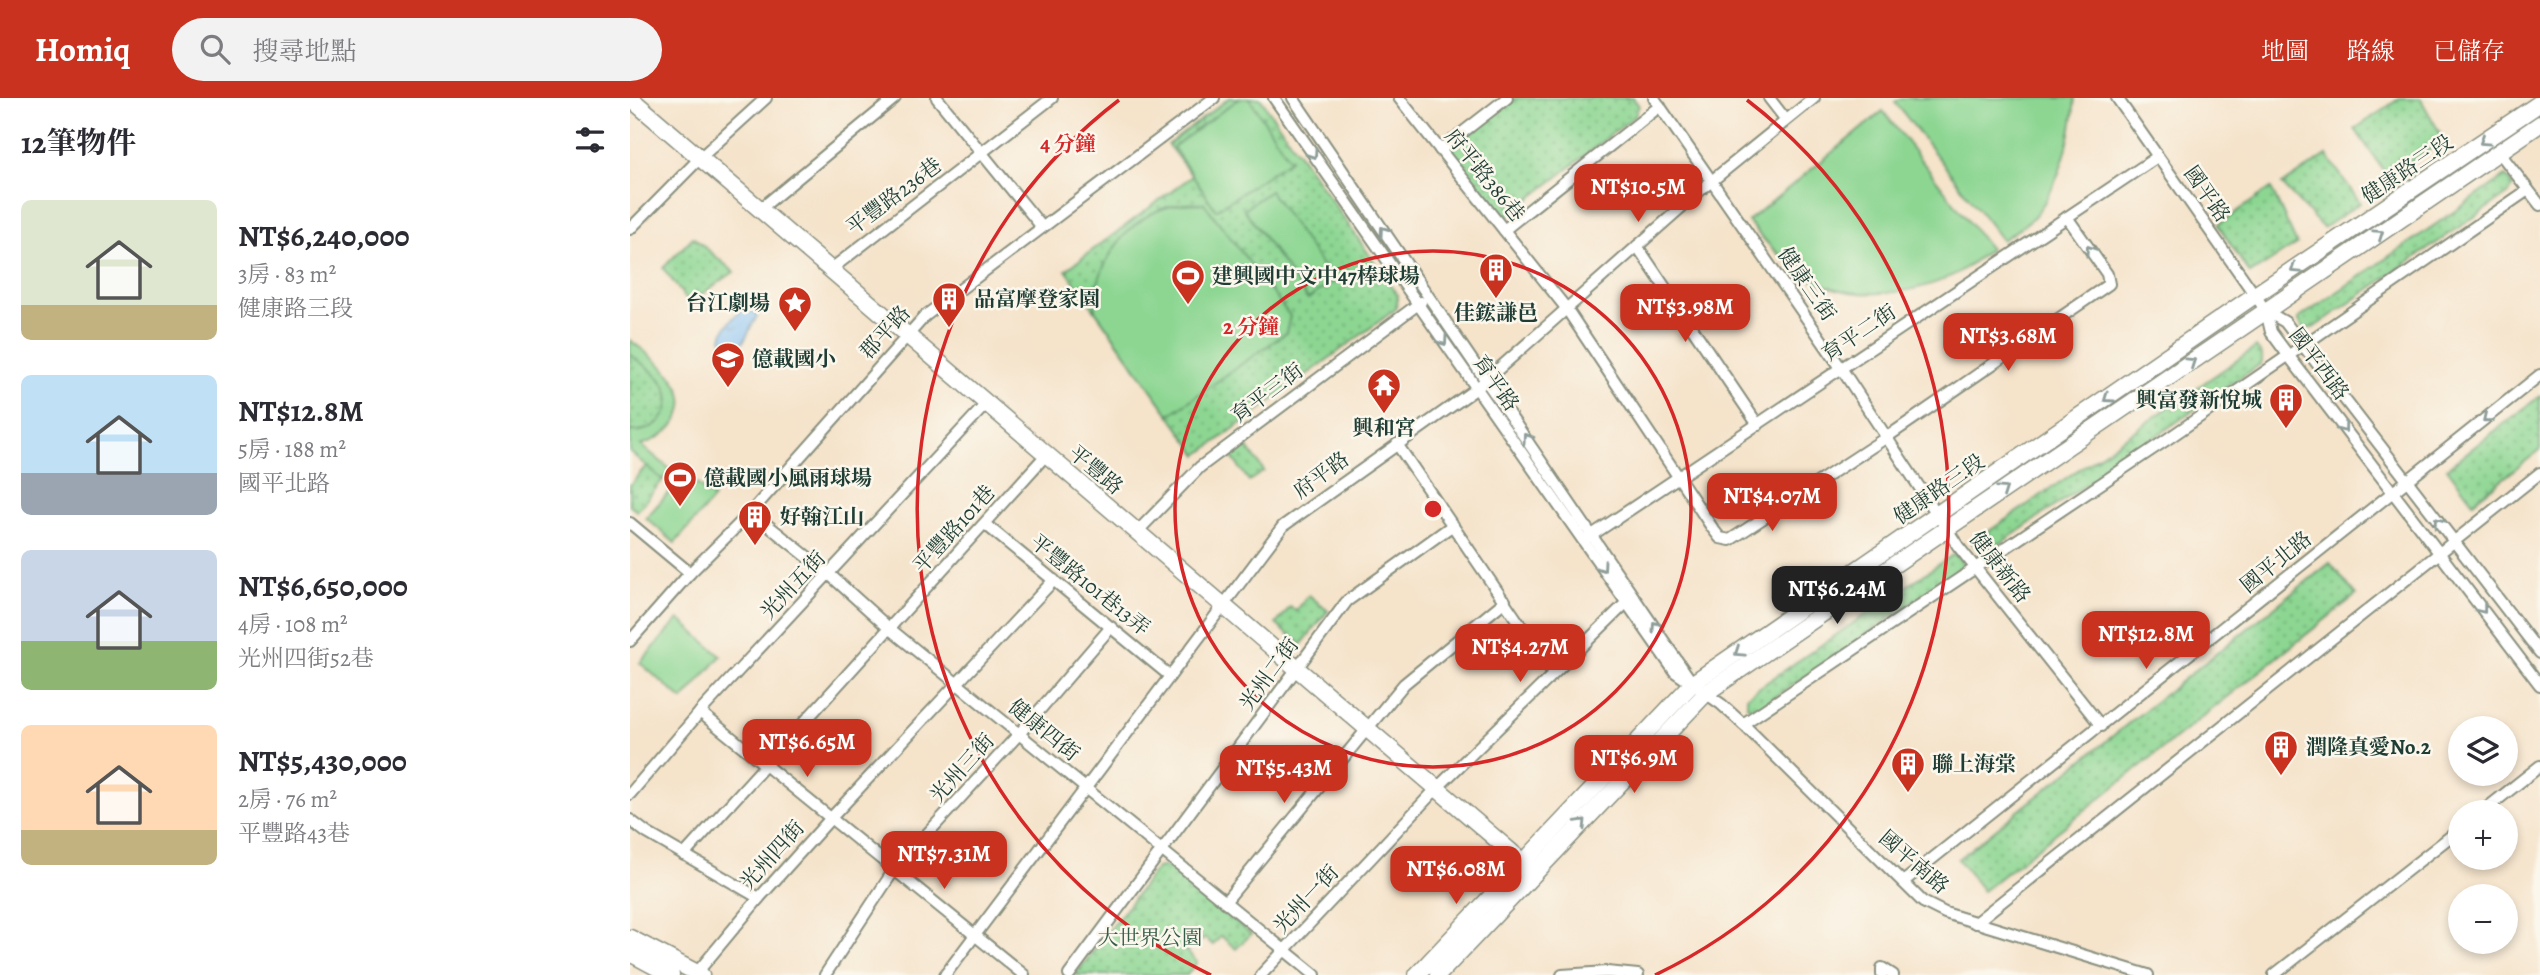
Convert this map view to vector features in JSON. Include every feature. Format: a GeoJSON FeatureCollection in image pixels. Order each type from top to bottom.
{"type":"FeatureCollection","features":[{"type":"Feature","properties":{"kind":"street","name":"平豐路"},"geometry":{"type":"LineString","coordinates":[[630,98],[1529,867]]}},
{"type":"Feature","properties":{"kind":"street"},"geometry":{"type":"LineString","coordinates":[[630,229],[700,158],[766,98]]}},
{"type":"Feature","properties":{"kind":"street"},"geometry":{"type":"LineString","coordinates":[[759,209],[894,98]]}},
{"type":"Feature","properties":{"kind":"street"},"geometry":{"type":"LineString","coordinates":[[937,98],[1042,227]]}},
{"type":"Feature","properties":{"kind":"street","name":"平豐路236巷"},"geometry":{"type":"LineString","coordinates":[[830,270],[1052,98]]}},
{"type":"Feature","properties":{"kind":"street","name":"郡平路"},"geometry":{"type":"LineString","coordinates":[[630,641],[690,573],[751,512],[925,316],[1214,98]]}},
{"type":"Feature","properties":{"kind":"street","name":"育平路"},"geometry":{"type":"LineString","coordinates":[[1274,98],[1477,388],[1684,666],[1692,683]]}},
{"type":"Feature","properties":{"kind":"street","name":"育平路"},"geometry":{"type":"LineString","coordinates":[[1293,98],[1486,379],[1588,538],[1626,603],[1675,672],[1706,694]]}},
{"type":"Feature","properties":{"kind":"street","name":"府平路386巷"},"geometry":{"type":"LineString","coordinates":[[1399,98],[1566,308],[1720,538],[1730,540],[1887,437],[2109,284],[2107,274],[2067,217]]}},
{"type":"Feature","properties":{"kind":"street"},"geometry":{"type":"LineString","coordinates":[[1440,149],[1507,98]]}},
{"type":"Feature","properties":{"kind":"street"},"geometry":{"type":"LineString","coordinates":[[1769,98],[1786,120]]}},
{"type":"Feature","properties":{"kind":"street","name":"府平路"},"geometry":{"type":"LineString","coordinates":[[945,975],[1283,526],[1477,388],[1712,181],[1814,98]]}},
{"type":"Feature","properties":{"kind":"street","name":"國平路"},"geometry":{"type":"LineString","coordinates":[[2117,98],[2266,311]]}},
{"type":"Feature","properties":{"kind":"street"},"geometry":{"type":"LineString","coordinates":[[1504,230],[1657,102]]}},
{"type":"Feature","properties":{"kind":"street","name":"健康三街"},"geometry":{"type":"LineString","coordinates":[[1657,102],[1842,368],[1943,522]]}},
{"type":"Feature","properties":{"kind":"street","name":"健康路三段"},"geometry":{"type":"LineString","coordinates":[[1417,975],[1706,694],[2255,295],[2540,103]]}},
{"type":"Feature","properties":{"kind":"street","name":"健康路三段"},"geometry":{"type":"LineString","coordinates":[[1438,975],[1529,867],[1692,683],[2266,311],[2540,124]]}},
{"type":"Feature","properties":{"kind":"street"},"geometry":{"type":"LineString","coordinates":[[2499,152],[2540,205]]}},
{"type":"Feature","properties":{"kind":"street","name":"育平二街"},"geometry":{"type":"LineString","coordinates":[[1588,538],[2157,157]]}},
{"type":"Feature","properties":{"kind":"street"},"geometry":{"type":"LineString","coordinates":[[1743,724],[2528,190]]}},
{"type":"Feature","properties":{"kind":"street"},"geometry":{"type":"LineString","coordinates":[[1637,246],[1758,425]]}},
{"type":"Feature","properties":{"kind":"street","name":"育平三街"},"geometry":{"type":"LineString","coordinates":[[1137,532],[1200,467],[1429,296]]}},
{"type":"Feature","properties":{"kind":"street","name":"國平西路"},"geometry":{"type":"LineString","coordinates":[[2266,311],[2284,322],[2540,653]]}},
{"type":"Feature","properties":{"kind":"street","name":"國平西路"},"geometry":{"type":"LineString","coordinates":[[2266,311],[2271,331],[2288,355],[2540,685]]}},
{"type":"Feature","properties":{"kind":"street","name":"國平北路"},"geometry":{"type":"LineString","coordinates":[[1903,882],[2540,375]]}},
{"type":"Feature","properties":{"kind":"street","name":"光州五街"},"geometry":{"type":"LineString","coordinates":[[630,794],[701,712],[986,404]]}},
{"type":"Feature","properties":{"kind":"street"},"geometry":{"type":"LineString","coordinates":[[1398,444],[1553,673]]}},
{"type":"Feature","properties":{"kind":"street","name":"平豐路101巷"},"geometry":{"type":"LineString","coordinates":[[684,855],[1046,455]]}},
{"type":"Feature","properties":{"kind":"street"},"geometry":{"type":"LineString","coordinates":[[1975,923],[2540,473]]}},
{"type":"Feature","properties":{"kind":"street","name":"健康四街"},"geometry":{"type":"LineString","coordinates":[[751,512],[829,574],[890,629],[1315,975]]}},
{"type":"Feature","properties":{"kind":"street","name":"健康新路"},"geometry":{"type":"LineString","coordinates":[[1943,522],[1975,568],[2101,726]]}},
{"type":"Feature","properties":{"kind":"street"},"geometry":{"type":"LineString","coordinates":[[630,523],[690,573]]}},
{"type":"Feature","properties":{"kind":"street","name":"平豐路101巷13弄"},"geometry":{"type":"LineString","coordinates":[[985,524],[1170,676]]}},
{"type":"Feature","properties":{"kind":"street","name":"光州二街"},"geometry":{"type":"LineString","coordinates":[[1069,975],[1347,601],[1453,525]]}},
{"type":"Feature","properties":{"kind":"street","name":"光州四街"},"geometry":{"type":"LineString","coordinates":[[697,974],[759,898],[831,818],[1054,580]]}},
{"type":"Feature","properties":{"kind":"street"},"geometry":{"type":"LineString","coordinates":[[1225,902],[1404,684],[1505,601]]}},
{"type":"Feature","properties":{"kind":"street","name":"光州一街"},"geometry":{"type":"LineString","coordinates":[[1261,975],[1437,788],[1626,603]]}},
{"type":"Feature","properties":{"kind":"street","name":"光州三街"},"geometry":{"type":"LineString","coordinates":[[825,975],[894,870],[1019,734],[1111,627]]}},
{"type":"Feature","properties":{"kind":"street","name":"國平南路"},"geometry":{"type":"LineString","coordinates":[[1706,694],[1743,724],[1923,902],[1945,914],[2147,975]]}},
{"type":"Feature","properties":{"kind":"street"},"geometry":{"type":"LineString","coordinates":[[701,712],[1024,975]]}},
{"type":"Feature","properties":{"kind":"street"},"geometry":{"type":"LineString","coordinates":[[2497,800],[2540,766]]}},
{"type":"Feature","properties":{"kind":"street"},"geometry":{"type":"LineString","coordinates":[[630,820],[647,833],[759,898]]}},
{"type":"Feature","properties":{"kind":"street"},"geometry":{"type":"LineString","coordinates":[[2274,975],[2448,838]]}},
{"type":"Feature","properties":{"kind":"street"},"geometry":{"type":"LineString","coordinates":[[630,938],[697,974]]}},
{"type":"Feature","properties":{"kind":"street"},"geometry":{"type":"LineString","coordinates":[[630,953],[671,975]]}},
{"type":"Feature","properties":{"kind":"street"},"geometry":{"type":"LineString","coordinates":[[1562,975],[1607,972],[1638,975]]}},
{"type":"Feature","properties":{"kind":"street"},"geometry":{"type":"LineString","coordinates":[[1882,972],[1893,975]]}},
{"type":"Feature","properties":{"kind":"green space"},"geometry":{"type":"Polygon","coordinates":[[[1229,98],[1260,98],[1398,296],[1396,309],[1198,455],[1066,270],[1192,176],[1168,145],[1229,98]]]}},
{"type":"Feature","properties":{"kind":"green space"},"geometry":{"type":"Polygon","coordinates":[[[1240,98],[1249,98],[1290,160],[1216,210],[1173,147],[1240,98]]]}},
{"type":"Feature","properties":{"kind":"green space"},"geometry":{"type":"Polygon","coordinates":[[[1515,98],[1633,98],[1639,106],[1635,116],[1508,216],[1500,215],[1452,156],[1452,147],[1515,98]]]}},
{"type":"Feature","properties":{"kind":"green space"},"geometry":{"type":"Polygon","coordinates":[[[1901,98],[2075,98],[2064,158],[2053,187],[2037,213],[2002,240],[1895,102],[1901,98]]]}},
{"type":"Feature","properties":{"kind":"green space"},"geometry":{"type":"Polygon","coordinates":[[[2400,98],[2420,98],[2444,140],[2388,177],[2355,129],[2400,98]]]}},
{"type":"Feature","properties":{"kind":"green space"},"geometry":{"type":"Polygon","coordinates":[[[1883,111],[1990,249],[1959,272],[1929,285],[1895,292],[1842,291],[1815,281],[1793,267],[1748,221],[1883,111]]]}},
{"type":"Feature","properties":{"kind":"green space"},"geometry":{"type":"Polygon","coordinates":[[[2327,155],[2360,203],[2323,228],[2282,185],[2327,155]]]}},
{"type":"Feature","properties":{"kind":"green space"},"geometry":{"type":"Polygon","coordinates":[[[2506,176],[2513,186],[2509,193],[2313,328],[2303,328],[2298,319],[2506,176]]]}},
{"type":"Feature","properties":{"kind":"green space"},"geometry":{"type":"Polygon","coordinates":[[[2271,188],[2297,244],[2250,274],[2218,225],[2271,188]]]}},
{"type":"Feature","properties":{"kind":"green space"},"geometry":{"type":"Polygon","coordinates":[[[1270,191],[1333,281],[1308,299],[1244,209],[1270,191]]]}},
{"type":"Feature","properties":{"kind":"green space","name":"建興國中文中47棒球場"},"geometry":{"type":"Polygon","coordinates":[[[1204,203],[1290,316],[1286,333],[1172,413],[1168,413],[1095,310],[1096,293],[1108,259],[1130,230],[1144,218],[1179,204],[1204,203]]]}},
{"type":"Feature","properties":{"kind":"green space"},"geometry":{"type":"Polygon","coordinates":[[[693,237],[734,272],[689,303],[663,268],[693,237]]]}},
{"type":"Feature","properties":{"kind":"green space"},"geometry":{"type":"Polygon","coordinates":[[[630,340],[667,371],[679,388],[682,399],[682,409],[671,427],[641,445],[671,470],[663,480],[630,452],[630,431],[648,429],[656,424],[662,418],[669,402],[668,393],[661,380],[630,354],[630,340]]]}},
{"type":"Feature","properties":{"kind":"green space"},"geometry":{"type":"Polygon","coordinates":[[[2256,347],[2262,355],[2262,363],[1991,550],[1981,552],[1972,543],[2256,347]]]}},
{"type":"Feature","properties":{"kind":"green space"},"geometry":{"type":"Polygon","coordinates":[[[630,354],[657,376],[668,393],[669,402],[662,418],[648,429],[639,431],[630,431],[630,354]]]}},
{"type":"Feature","properties":{"kind":"green space"},"geometry":{"type":"Polygon","coordinates":[[[2540,396],[2540,450],[2473,502],[2447,468],[2540,396]]]}},
{"type":"Feature","properties":{"kind":"green space"},"geometry":{"type":"Polygon","coordinates":[[[1245,443],[1264,471],[1249,481],[1229,453],[1245,443]]]}},
{"type":"Feature","properties":{"kind":"green space"},"geometry":{"type":"Polygon","coordinates":[[[646,466],[663,480],[637,511],[630,506],[630,485],[646,466]]]}},
{"type":"Feature","properties":{"kind":"green space","name":"億載國小風雨球場"},"geometry":{"type":"Polygon","coordinates":[[[685,474],[714,498],[675,543],[646,518],[685,474]]]}},
{"type":"Feature","properties":{"kind":"green space"},"geometry":{"type":"Polygon","coordinates":[[[1954,554],[1963,565],[1961,569],[1758,709],[1747,706],[1747,696],[1954,554]]]}},
{"type":"Feature","properties":{"kind":"green space"},"geometry":{"type":"Polygon","coordinates":[[[2330,563],[2356,595],[1983,891],[1958,859],[2330,563]]]}},
{"type":"Feature","properties":{"kind":"green space"},"geometry":{"type":"Polygon","coordinates":[[[1309,595],[1328,611],[1301,645],[1276,624],[1290,607],[1296,611],[1309,595]]]}},
{"type":"Feature","properties":{"kind":"green space"},"geometry":{"type":"Polygon","coordinates":[[[679,619],[721,656],[683,700],[640,663],[679,619]]]}},
{"type":"Feature","properties":{"kind":"green space","name":"大世界公園"},"geometry":{"type":"Polygon","coordinates":[[[1167,866],[1251,934],[1236,949],[1221,936],[1213,945],[1205,938],[1202,941],[1197,938],[1185,950],[1197,962],[1187,975],[1075,975],[1157,868],[1167,866]]]}},
{"type":"Feature","properties":{"kind":"water"},"geometry":{"type":"Polygon","coordinates":[[[750,307],[757,310],[758,314],[744,341],[737,348],[722,342],[730,321],[750,307]]]}},
{"type":"Feature","properties":{"kind":"place","name":"佳鋐謙邑"},"geometry":{"type":"Point","coordinates":[1496,300]}},
{"type":"Feature","properties":{"kind":"place","name":"建興國中文中47棒球場"},"geometry":{"type":"Point","coordinates":[1188,306]}},
{"type":"Feature","properties":{"kind":"place","name":"品富摩登家園"},"geometry":{"type":"Point","coordinates":[949,329]}},
{"type":"Feature","properties":{"kind":"place","name":"台江劇場"},"geometry":{"type":"Point","coordinates":[795,333]}},
{"type":"Feature","properties":{"kind":"place","name":"億載國小"},"geometry":{"type":"Point","coordinates":[728,389]}},
{"type":"Feature","properties":{"kind":"place","name":"興和宮"},"geometry":{"type":"Point","coordinates":[1384,415]}},
{"type":"Feature","properties":{"kind":"place","name":"興富發新悅城"},"geometry":{"type":"Point","coordinates":[2286,430]}},
{"type":"Feature","properties":{"kind":"place","name":"億載國小風雨球場"},"geometry":{"type":"Point","coordinates":[680,508]}},
{"type":"Feature","properties":{"kind":"place","name":"好翰江山"},"geometry":{"type":"Point","coordinates":[755,547]}},
{"type":"Feature","properties":{"kind":"place","name":"潤隆真愛No.2"},"geometry":{"type":"Point","coordinates":[2281,777]}},
{"type":"Feature","properties":{"kind":"place","name":"聯上海棠"},"geometry":{"type":"Point","coordinates":[1908,794]}}]}
